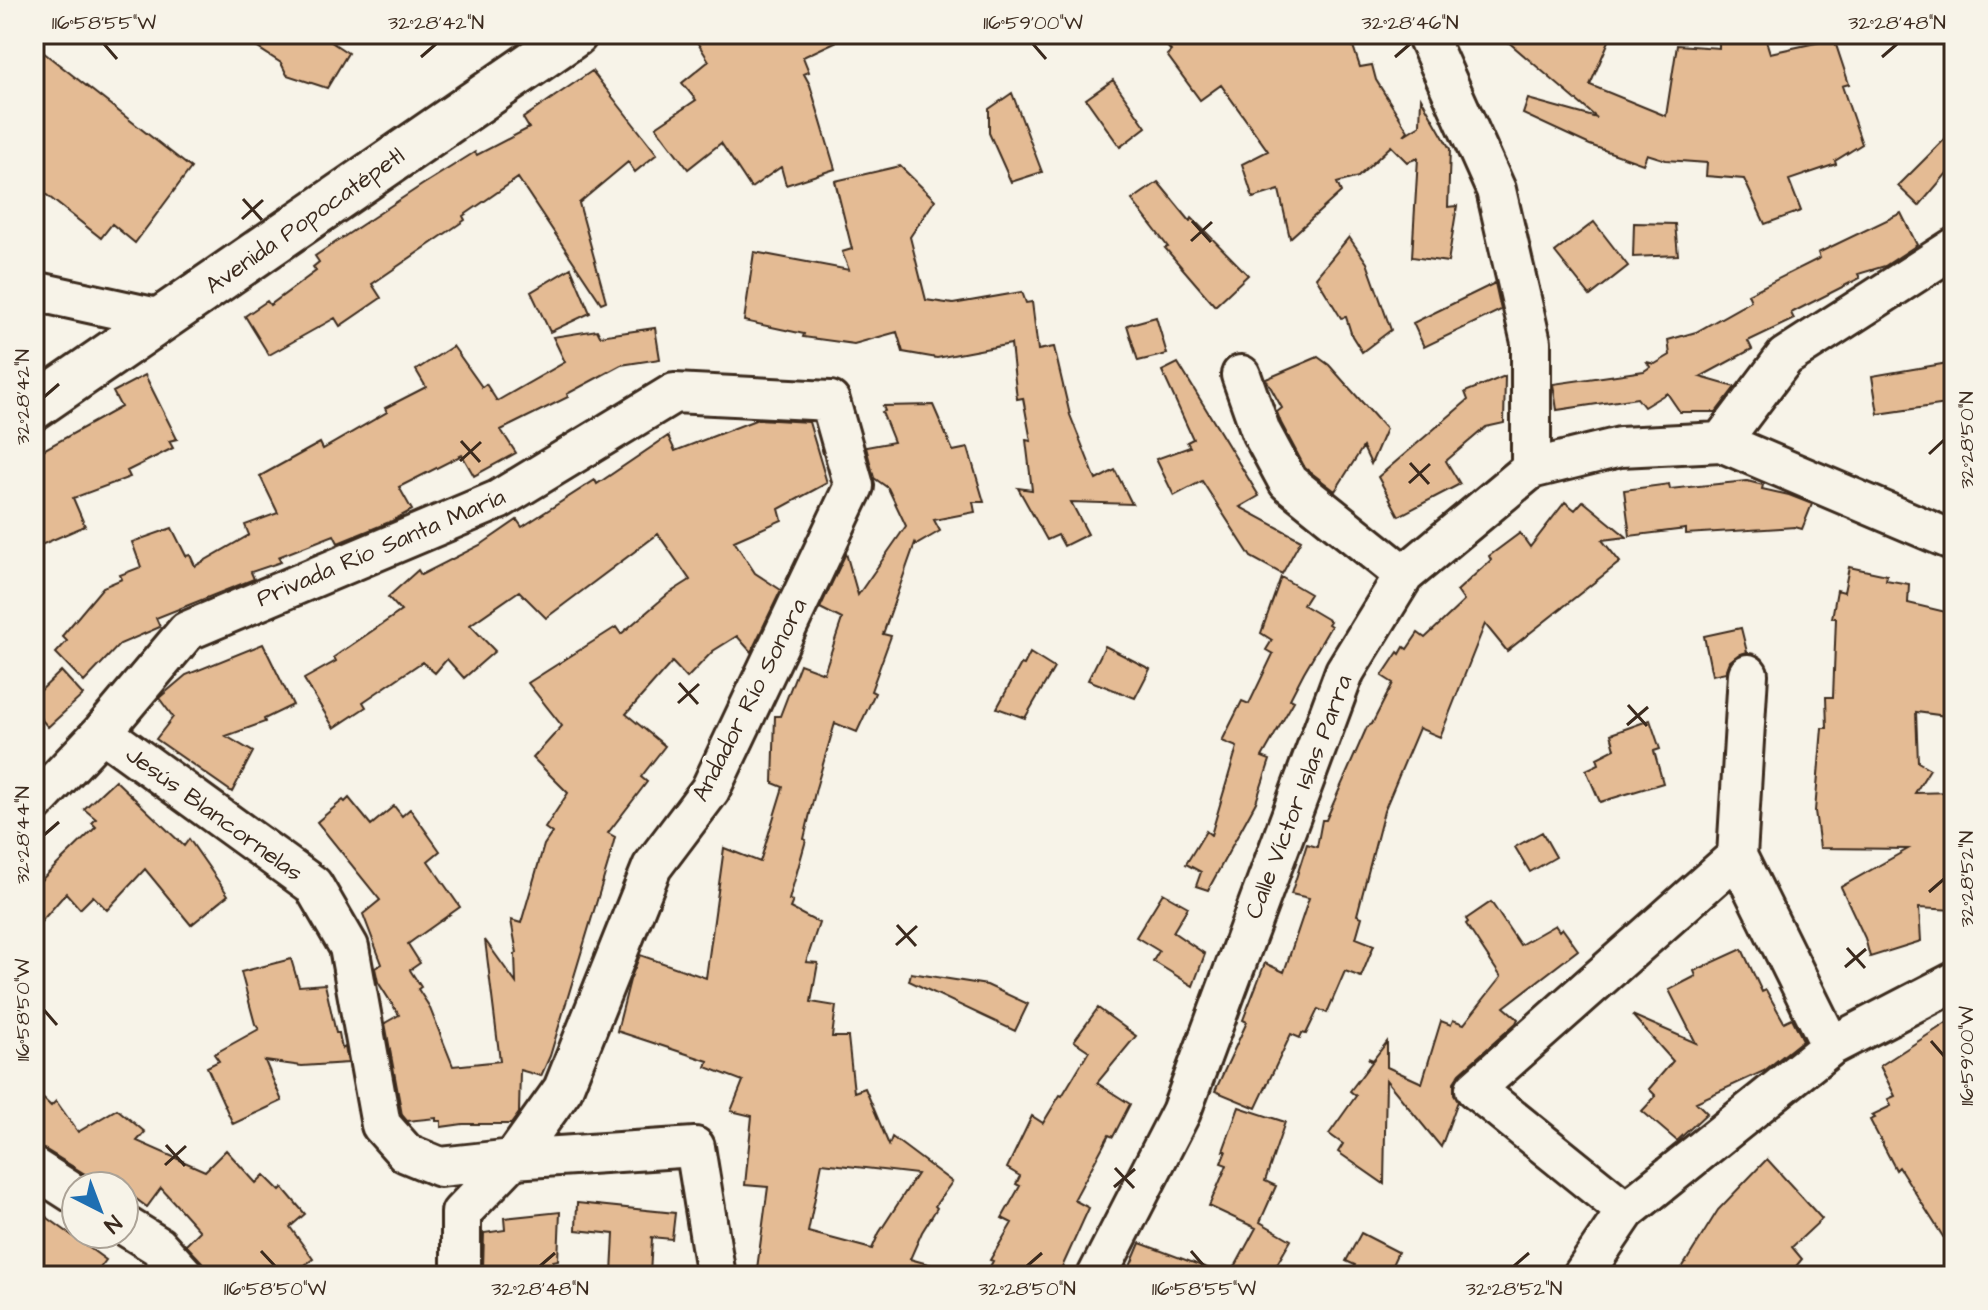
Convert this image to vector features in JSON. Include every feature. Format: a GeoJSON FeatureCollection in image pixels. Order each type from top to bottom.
{"type":"FeatureCollection","features":[{"type":"Feature","properties":{"kind":"main road","name":"Avenida Popocatépetl"},"geometry":{"type":"LineString","coordinates":[[34,407],[575,34]]}},
{"type":"Feature","properties":{"kind":"street"},"geometry":{"type":"LineString","coordinates":[[1426,34],[1496,190],[1531,342],[1531,469]]}},
{"type":"Feature","properties":{"kind":"street"},"geometry":{"type":"LineString","coordinates":[[1721,442],[1785,357],[1954,248]]}},
{"type":"Feature","properties":{"kind":"street"},"geometry":{"type":"LineString","coordinates":[[34,291],[162,319]]}},
{"type":"Feature","properties":{"kind":"street"},"geometry":{"type":"LineString","coordinates":[[1241,375],[1261,432],[1288,482],[1404,575]]}},
{"type":"Feature","properties":{"kind":"street","name":"Privada Río Santa María"},"geometry":{"type":"LineString","coordinates":[[34,804],[102,732],[187,631],[498,500],[674,393],[830,401]]}},
{"type":"Feature","properties":{"kind":"street","name":"Andador Río Sonora"},"geometry":{"type":"LineString","coordinates":[[461,1276],[461,1213],[513,1159],[563,1089],[652,867],[710,790],[854,486],[830,401]]}},
{"type":"Feature","properties":{"kind":"street","name":"Calle Víctor Islas Parra"},"geometry":{"type":"LineString","coordinates":[[1097,1276],[1181,1112],[1345,671],[1404,575],[1531,469],[1620,447],[1721,442],[1954,541]]}},
{"type":"Feature","properties":{"kind":"street"},"geometry":{"type":"LineString","coordinates":[[1748,674],[1737,856],[1831,1046]]}},
{"type":"Feature","properties":{"kind":"street","name":"Jesús Blancornelas"},"geometry":{"type":"LineString","coordinates":[[102,732],[313,885],[349,947],[381,1125],[406,1153],[440,1167],[695,1147],[716,1276]]}},
{"type":"Feature","properties":{"kind":"street"},"geometry":{"type":"LineString","coordinates":[[1626,1211],[1475,1089],[1737,856]]}},
{"type":"Feature","properties":{"kind":"street"},"geometry":{"type":"LineString","coordinates":[[1582,1276],[1626,1211],[1831,1046],[1954,982]]}},
{"type":"Feature","properties":{"kind":"street"},"geometry":{"type":"LineString","coordinates":[[34,1168],[60,1185]]}},
{"type":"Feature","properties":{"kind":"street"},"geometry":{"type":"LineString","coordinates":[[140,1235],[158,1246],[185,1276]]}},
{"type":"Feature","properties":{"kind":"building"},"geometry":{"type":"Polygon","coordinates":[[[236,34],[319,34],[348,53],[327,88],[287,75],[281,63],[236,34]]]}},
{"type":"Feature","properties":{"kind":"building"},"geometry":{"type":"Polygon","coordinates":[[[692,34],[852,34],[803,57],[809,72],[804,74],[835,169],[786,185],[781,167],[751,188],[721,143],[688,169],[656,127],[696,100],[682,83],[709,61],[692,34]]]}},
{"type":"Feature","properties":{"kind":"building"},"geometry":{"type":"Polygon","coordinates":[[[1157,34],[1349,34],[1360,67],[1372,65],[1376,80],[1408,131],[1404,135],[1420,125],[1421,98],[1450,149],[1448,207],[1457,206],[1448,262],[1412,257],[1418,158],[1407,162],[1391,146],[1358,177],[1337,183],[1341,192],[1290,238],[1279,190],[1253,198],[1242,164],[1268,151],[1221,85],[1200,100],[1167,55],[1171,51],[1157,34]]]}},
{"type":"Feature","properties":{"kind":"building"},"geometry":{"type":"Polygon","coordinates":[[[1499,34],[1612,34],[1590,85],[1666,116],[1677,45],[1719,48],[1719,40],[1740,41],[1739,34],[1764,34],[1770,53],[1834,39],[1849,84],[1842,86],[1862,144],[1835,161],[1836,164],[1789,180],[1801,211],[1765,224],[1744,179],[1706,176],[1707,163],[1666,160],[1647,154],[1643,164],[1590,145],[1523,114],[1528,99],[1597,118],[1499,34]]]}},
{"type":"Feature","properties":{"kind":"building"},"geometry":{"type":"Polygon","coordinates":[[[34,45],[191,168],[135,243],[112,224],[101,238],[34,185],[34,45]]]}},
{"type":"Feature","properties":{"kind":"building"},"geometry":{"type":"Polygon","coordinates":[[[592,71],[657,154],[635,172],[628,162],[579,203],[606,301],[601,303],[518,178],[463,216],[465,220],[372,284],[381,298],[340,326],[335,318],[269,355],[245,316],[267,301],[270,305],[316,271],[313,267],[319,262],[315,256],[422,185],[475,152],[477,155],[529,128],[523,118],[592,71]]]}},
{"type":"Feature","properties":{"kind":"building"},"geometry":{"type":"Polygon","coordinates":[[[1113,80],[1146,127],[1120,147],[1086,99],[1113,80]]]}},
{"type":"Feature","properties":{"kind":"building"},"geometry":{"type":"Polygon","coordinates":[[[1012,93],[1042,172],[1011,182],[989,133],[989,109],[1012,93]]]}},
{"type":"Feature","properties":{"kind":"building"},"geometry":{"type":"Polygon","coordinates":[[[1954,130],[1954,165],[1919,206],[1898,186],[1954,130]]]}},
{"type":"Feature","properties":{"kind":"building"},"geometry":{"type":"Polygon","coordinates":[[[900,166],[935,200],[910,237],[926,300],[953,304],[1022,292],[1026,303],[1032,302],[1038,350],[1054,347],[1070,415],[1096,480],[1115,470],[1132,504],[1071,502],[1088,534],[1064,546],[1058,535],[1047,540],[1018,488],[1032,490],[1026,440],[1031,441],[1023,398],[1017,399],[1011,344],[937,358],[903,352],[897,332],[854,344],[803,337],[804,334],[744,321],[754,252],[849,270],[842,252],[852,249],[835,181],[900,166]]]}},
{"type":"Feature","properties":{"kind":"building"},"geometry":{"type":"Polygon","coordinates":[[[1158,182],[1190,221],[1192,218],[1248,275],[1215,306],[1165,248],[1168,247],[1132,200],[1158,182]]]}},
{"type":"Feature","properties":{"kind":"building"},"geometry":{"type":"Polygon","coordinates":[[[1901,213],[1917,245],[1885,266],[1858,274],[1860,278],[1791,313],[1794,319],[1748,341],[1752,349],[1700,377],[1735,387],[1716,412],[1680,412],[1667,393],[1644,407],[1637,398],[1557,410],[1553,384],[1644,371],[1650,367],[1647,362],[1655,364],[1670,355],[1668,340],[1696,332],[1751,301],[1748,294],[1820,258],[1818,253],[1901,213]]]}},
{"type":"Feature","properties":{"kind":"building"},"geometry":{"type":"Polygon","coordinates":[[[1594,222],[1628,266],[1590,296],[1555,252],[1594,222]]]}},
{"type":"Feature","properties":{"kind":"building"},"geometry":{"type":"Polygon","coordinates":[[[1634,223],[1675,224],[1678,255],[1633,257],[1634,223]]]}},
{"type":"Feature","properties":{"kind":"building"},"geometry":{"type":"Polygon","coordinates":[[[1349,237],[1367,263],[1391,330],[1362,352],[1352,336],[1346,317],[1341,318],[1316,277],[1349,237]]]}},
{"type":"Feature","properties":{"kind":"building"},"geometry":{"type":"Polygon","coordinates":[[[571,268],[590,313],[550,332],[531,292],[571,268]]]}},
{"type":"Feature","properties":{"kind":"building"},"geometry":{"type":"Polygon","coordinates":[[[1495,283],[1501,310],[1424,347],[1413,323],[1495,283]]]}},
{"type":"Feature","properties":{"kind":"building"},"geometry":{"type":"Polygon","coordinates":[[[1156,317],[1167,354],[1138,361],[1127,325],[1156,317]]]}},
{"type":"Feature","properties":{"kind":"building"},"geometry":{"type":"Polygon","coordinates":[[[655,328],[660,359],[621,365],[567,394],[568,397],[501,430],[516,453],[474,476],[462,455],[399,487],[412,510],[392,521],[338,543],[334,535],[278,557],[281,562],[251,572],[254,579],[156,618],[160,627],[120,644],[84,682],[56,653],[67,641],[62,636],[103,587],[122,579],[120,575],[141,567],[132,542],[172,528],[186,556],[190,555],[195,566],[249,535],[245,525],[278,513],[260,476],[320,443],[323,449],[387,412],[385,408],[426,387],[416,370],[453,346],[482,387],[486,384],[497,401],[565,362],[553,337],[597,330],[600,336],[655,328]]]}},
{"type":"Feature","properties":{"kind":"building"},"geometry":{"type":"Polygon","coordinates":[[[1318,357],[1329,365],[1386,429],[1371,464],[1363,447],[1335,491],[1305,468],[1281,423],[1277,412],[1282,408],[1266,379],[1318,357]]]}},
{"type":"Feature","properties":{"kind":"building"},"geometry":{"type":"Polygon","coordinates":[[[1954,362],[1954,403],[1878,414],[1872,376],[1954,362]]]}},
{"type":"Feature","properties":{"kind":"building"},"geometry":{"type":"Polygon","coordinates":[[[1178,363],[1259,496],[1240,507],[1301,540],[1282,574],[1251,557],[1202,481],[1174,496],[1156,459],[1190,447],[1187,442],[1193,439],[1162,371],[1178,363]]]}},
{"type":"Feature","properties":{"kind":"building"},"geometry":{"type":"Polygon","coordinates":[[[145,375],[177,439],[169,441],[173,448],[127,471],[130,477],[73,498],[85,526],[34,548],[34,455],[121,407],[113,392],[145,375]]]}},
{"type":"Feature","properties":{"kind":"building"},"geometry":{"type":"Polygon","coordinates":[[[1505,376],[1504,423],[1486,427],[1446,461],[1460,484],[1399,516],[1378,477],[1468,400],[1465,392],[1505,376]]]}},
{"type":"Feature","properties":{"kind":"building"},"geometry":{"type":"Polygon","coordinates":[[[933,405],[953,451],[968,448],[984,502],[973,502],[975,512],[934,520],[940,531],[915,543],[883,634],[891,636],[871,691],[875,693],[857,732],[835,723],[789,900],[793,901],[790,908],[819,923],[806,962],[818,963],[811,1002],[836,1006],[832,1037],[848,1037],[854,1092],[865,1088],[889,1145],[892,1137],[952,1182],[935,1206],[937,1208],[910,1259],[939,1267],[938,1276],[756,1276],[768,1187],[745,1185],[752,1116],[731,1111],[743,1081],[706,1067],[708,1061],[617,1031],[640,955],[706,978],[724,848],[760,862],[783,787],[773,783],[775,716],[780,716],[800,664],[824,673],[842,619],[820,608],[846,553],[858,595],[906,526],[888,488],[874,478],[866,447],[894,442],[882,412],[885,411],[883,406],[933,405]],[[822,1163],[808,1232],[872,1249],[917,1174],[822,1163]]]}},
{"type":"Feature","properties":{"kind":"building"},"geometry":{"type":"Polygon","coordinates":[[[758,419],[809,422],[827,483],[779,509],[782,520],[734,541],[755,573],[781,590],[751,652],[737,636],[713,651],[687,678],[672,662],[626,714],[665,746],[641,777],[647,782],[608,833],[615,837],[608,864],[550,1056],[541,1076],[520,1070],[519,1113],[511,1124],[441,1127],[441,1121],[436,1121],[436,1118],[407,1121],[402,1115],[385,1023],[399,1015],[378,982],[375,968],[382,964],[363,914],[380,900],[317,822],[349,798],[371,825],[394,806],[402,816],[410,809],[440,851],[428,861],[460,907],[408,944],[420,963],[410,970],[421,987],[418,989],[429,1006],[453,1066],[500,1061],[485,940],[516,983],[517,953],[511,920],[521,923],[544,845],[552,833],[545,828],[568,793],[533,758],[562,726],[528,683],[616,627],[621,634],[668,594],[690,580],[658,534],[546,618],[519,591],[470,625],[495,651],[464,678],[447,659],[435,673],[422,662],[363,702],[366,707],[334,728],[304,679],[336,661],[334,657],[401,611],[388,597],[418,570],[421,575],[482,544],[517,520],[522,527],[595,480],[597,484],[668,436],[675,451],[758,419]]]}},
{"type":"Feature","properties":{"kind":"building"},"geometry":{"type":"Polygon","coordinates":[[[1747,481],[1763,485],[1762,489],[1812,504],[1802,529],[1686,534],[1686,529],[1630,536],[1624,490],[1669,484],[1670,489],[1747,481]]]}},
{"type":"Feature","properties":{"kind":"building"},"geometry":{"type":"Polygon","coordinates":[[[1583,501],[1627,537],[1602,540],[1620,562],[1507,651],[1485,624],[1440,737],[1419,728],[1384,811],[1357,915],[1362,917],[1356,938],[1374,945],[1361,977],[1345,971],[1327,1013],[1318,1009],[1306,1034],[1302,1033],[1300,1038],[1291,1034],[1256,1108],[1215,1091],[1247,1022],[1243,1020],[1265,963],[1284,972],[1309,898],[1291,894],[1307,844],[1317,847],[1322,820],[1326,820],[1367,727],[1372,724],[1393,683],[1382,676],[1398,652],[1400,654],[1404,647],[1407,649],[1418,633],[1425,638],[1464,601],[1457,591],[1491,560],[1489,556],[1520,533],[1530,547],[1565,502],[1575,510],[1583,501]]]}},
{"type":"Feature","properties":{"kind":"building"},"geometry":{"type":"Polygon","coordinates":[[[1849,567],[1887,575],[1886,580],[1909,584],[1908,603],[1954,614],[1954,717],[1916,712],[1918,762],[1930,769],[1915,793],[1954,792],[1954,910],[1919,908],[1921,941],[1870,957],[1865,938],[1841,887],[1908,849],[1820,848],[1815,811],[1822,728],[1827,728],[1826,697],[1833,697],[1836,618],[1832,618],[1837,590],[1844,592],[1849,567]]]}},
{"type":"Feature","properties":{"kind":"building"},"geometry":{"type":"Polygon","coordinates":[[[1281,577],[1310,594],[1303,605],[1330,621],[1328,624],[1331,626],[1304,672],[1290,699],[1294,701],[1262,757],[1270,760],[1256,802],[1208,890],[1196,886],[1201,872],[1186,864],[1206,831],[1211,835],[1237,747],[1222,741],[1242,701],[1249,704],[1273,654],[1266,650],[1272,640],[1261,633],[1281,577]]]}},
{"type":"Feature","properties":{"kind":"building"},"geometry":{"type":"Polygon","coordinates":[[[1741,628],[1747,652],[1730,661],[1726,672],[1712,675],[1704,636],[1741,628]]]}},
{"type":"Feature","properties":{"kind":"building"},"geometry":{"type":"Polygon","coordinates":[[[263,644],[293,705],[264,719],[265,722],[226,736],[253,752],[232,792],[156,739],[173,717],[159,698],[186,675],[263,644]]]}},
{"type":"Feature","properties":{"kind":"building"},"geometry":{"type":"Polygon","coordinates":[[[1105,646],[1150,669],[1135,698],[1088,680],[1105,646]]]}},
{"type":"Feature","properties":{"kind":"building"},"geometry":{"type":"Polygon","coordinates":[[[1030,653],[1054,668],[1025,718],[997,708],[1030,653]]]}},
{"type":"Feature","properties":{"kind":"building"},"geometry":{"type":"Polygon","coordinates":[[[61,671],[83,695],[48,727],[34,711],[34,697],[61,671]]]}},
{"type":"Feature","properties":{"kind":"building"},"geometry":{"type":"Polygon","coordinates":[[[1650,720],[1660,749],[1654,751],[1663,783],[1600,802],[1586,770],[1599,764],[1597,758],[1615,749],[1611,734],[1650,720]]]}},
{"type":"Feature","properties":{"kind":"building"},"geometry":{"type":"Polygon","coordinates":[[[115,780],[184,846],[189,839],[228,895],[191,925],[145,869],[107,910],[93,896],[80,909],[66,893],[34,930],[34,887],[96,827],[92,823],[96,819],[84,809],[115,780]]]}},
{"type":"Feature","properties":{"kind":"building"},"geometry":{"type":"Polygon","coordinates":[[[1542,832],[1556,857],[1530,872],[1515,847],[1542,832]]]}},
{"type":"Feature","properties":{"kind":"building"},"geometry":{"type":"Polygon","coordinates":[[[1163,893],[1188,907],[1173,932],[1205,954],[1193,986],[1153,961],[1159,951],[1136,937],[1163,893]]]}},
{"type":"Feature","properties":{"kind":"building"},"geometry":{"type":"Polygon","coordinates":[[[1491,902],[1520,945],[1555,925],[1559,931],[1562,928],[1578,950],[1504,1007],[1518,1019],[1454,1082],[1454,1095],[1458,1101],[1441,1147],[1386,1080],[1384,1184],[1338,1152],[1343,1144],[1329,1134],[1356,1096],[1350,1091],[1372,1062],[1368,1058],[1373,1060],[1387,1042],[1387,1067],[1422,1083],[1441,1021],[1451,1025],[1453,1020],[1464,1024],[1501,977],[1466,924],[1466,919],[1491,902]]]}},
{"type":"Feature","properties":{"kind":"building"},"geometry":{"type":"Polygon","coordinates":[[[1742,949],[1762,992],[1766,990],[1784,1022],[1792,1018],[1803,1040],[1764,1071],[1696,1102],[1707,1113],[1677,1141],[1642,1111],[1656,1096],[1649,1089],[1673,1061],[1632,1015],[1696,1043],[1669,990],[1696,976],[1694,971],[1742,949]]]}},
{"type":"Feature","properties":{"kind":"building"},"geometry":{"type":"Polygon","coordinates":[[[291,959],[299,986],[325,984],[336,1033],[339,1033],[342,1049],[345,1047],[348,1063],[302,1066],[265,1061],[282,1101],[233,1124],[207,1067],[219,1061],[214,1054],[259,1029],[241,972],[291,959]]]}},
{"type":"Feature","properties":{"kind":"building"},"geometry":{"type":"Polygon","coordinates":[[[911,973],[987,985],[1028,1004],[1015,1031],[909,981],[911,973]]]}},
{"type":"Feature","properties":{"kind":"building"},"geometry":{"type":"Polygon","coordinates":[[[1098,1008],[1136,1036],[1097,1083],[1130,1104],[1113,1137],[1109,1135],[1074,1200],[1089,1208],[1058,1276],[985,1276],[993,1261],[990,1260],[1012,1223],[1002,1218],[1020,1186],[1016,1184],[1020,1176],[1007,1168],[1032,1116],[1043,1123],[1089,1051],[1074,1041],[1098,1008]]]}},
{"type":"Feature","properties":{"kind":"building"},"geometry":{"type":"Polygon","coordinates":[[[1954,1018],[1954,1254],[1899,1167],[1896,1170],[1870,1120],[1875,1118],[1872,1115],[1891,1106],[1888,1099],[1895,1096],[1880,1066],[1954,1018]]]}},
{"type":"Feature","properties":{"kind":"building"},"geometry":{"type":"Polygon","coordinates":[[[34,1090],[51,1106],[56,1101],[78,1132],[117,1109],[145,1132],[137,1141],[205,1171],[226,1150],[256,1183],[264,1175],[280,1191],[283,1188],[305,1214],[290,1227],[313,1259],[290,1276],[206,1276],[202,1262],[186,1245],[200,1231],[161,1188],[147,1207],[140,1202],[140,1170],[78,1170],[34,1146],[34,1090]]]}},
{"type":"Feature","properties":{"kind":"building"},"geometry":{"type":"Polygon","coordinates":[[[1239,1107],[1285,1122],[1265,1181],[1276,1186],[1260,1222],[1291,1240],[1270,1276],[1230,1276],[1256,1228],[1209,1206],[1227,1165],[1221,1163],[1226,1151],[1223,1151],[1239,1107]]]}},
{"type":"Feature","properties":{"kind":"building"},"geometry":{"type":"Polygon","coordinates":[[[1767,1159],[1822,1219],[1792,1247],[1802,1259],[1788,1276],[1677,1276],[1718,1210],[1767,1159]]]}},
{"type":"Feature","properties":{"kind":"building"},"geometry":{"type":"Polygon","coordinates":[[[577,1203],[675,1213],[672,1239],[650,1237],[650,1275],[612,1273],[614,1234],[576,1230],[577,1203]]]}},
{"type":"Feature","properties":{"kind":"building"},"geometry":{"type":"Polygon","coordinates":[[[34,1208],[60,1227],[60,1250],[92,1250],[106,1260],[94,1276],[34,1276],[34,1208]]]}},
{"type":"Feature","properties":{"kind":"building"},"geometry":{"type":"Polygon","coordinates":[[[560,1212],[558,1260],[553,1261],[555,1276],[511,1276],[509,1266],[483,1269],[484,1233],[505,1230],[504,1218],[560,1212]]]}},
{"type":"Feature","properties":{"kind":"building"},"geometry":{"type":"Polygon","coordinates":[[[1361,1233],[1398,1252],[1387,1276],[1350,1276],[1355,1265],[1346,1261],[1361,1233]]]}},
{"type":"Feature","properties":{"kind":"building"},"geometry":{"type":"Polygon","coordinates":[[[1140,1243],[1221,1273],[1220,1276],[1126,1276],[1140,1243]]]}}]}
